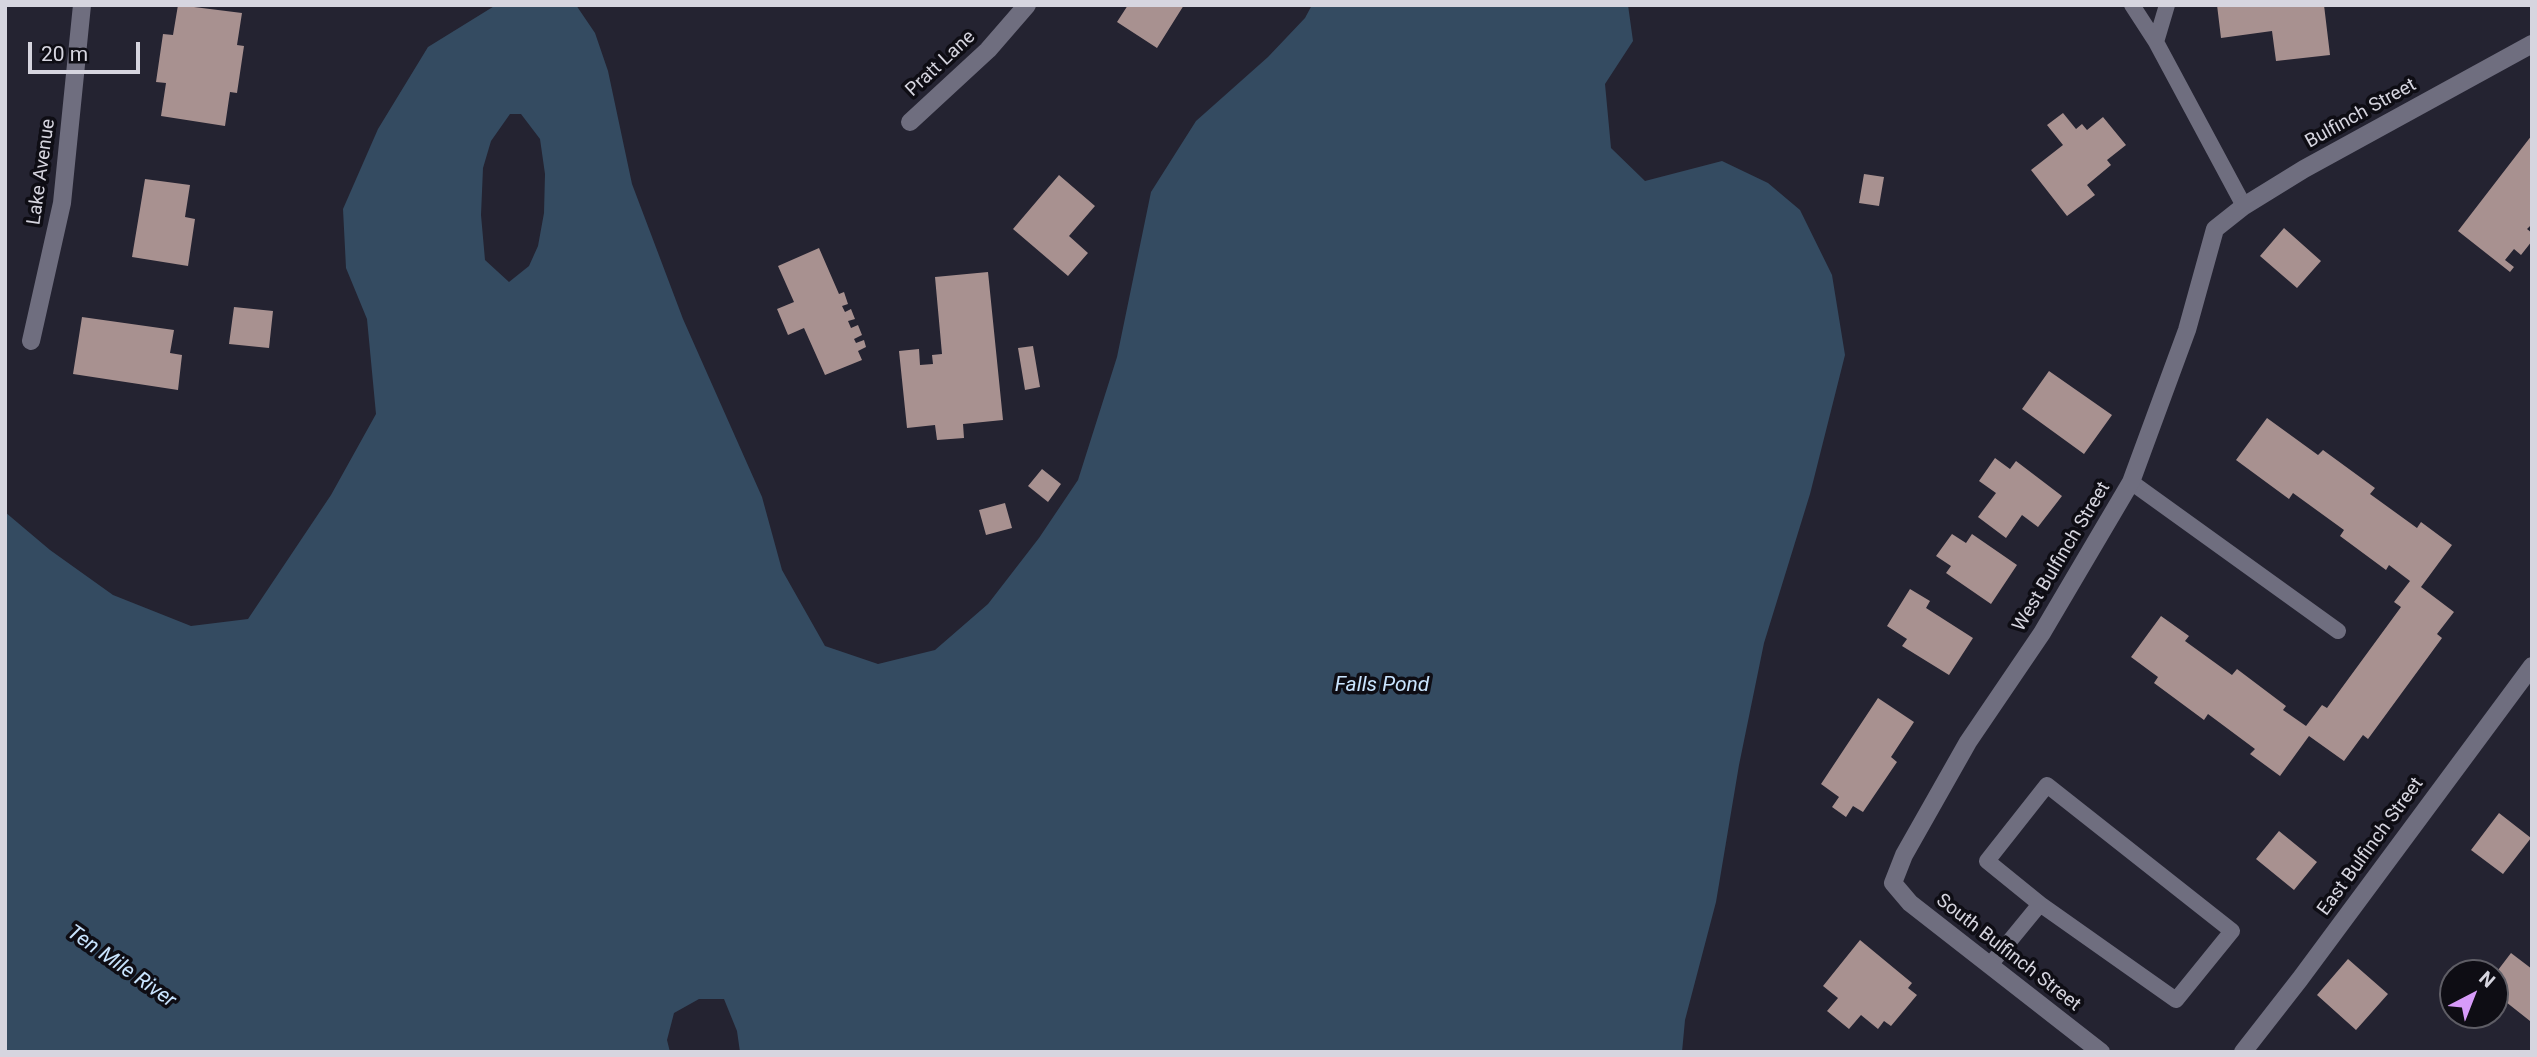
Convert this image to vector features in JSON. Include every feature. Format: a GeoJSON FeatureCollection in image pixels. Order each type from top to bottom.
{"type":"FeatureCollection","features":[{"type":"Feature","properties":{"kind":"street","name":"Lake Avenue"},"geometry":{"type":"LineString","coordinates":[[31,341],[62,203],[82,5]]}},
{"type":"Feature","properties":{"kind":"street","name":"Pratt Lane"},"geometry":{"type":"LineString","coordinates":[[910,122],[988,50],[1027,5]]}},
{"type":"Feature","properties":{"kind":"street","name":"Bulfinch Street"},"geometry":{"type":"LineString","coordinates":[[2215,229],[2244,206],[2304,169],[2532,44]]}},
{"type":"Feature","properties":{"kind":"street","name":"West Bulfinch Street"},"geometry":{"type":"LineString","coordinates":[[1893,883],[1904,855],[1968,742],[2042,634],[2132,482],[2188,330],[2215,229]]}},
{"type":"Feature","properties":{"kind":"street","name":"East Bulfinch Street"},"geometry":{"type":"LineString","coordinates":[[2243,1052],[2301,979],[2532,666]]}},
{"type":"Feature","properties":{"kind":"street","name":"South Bulfinch Street"},"geometry":{"type":"LineString","coordinates":[[1893,883],[1910,903],[2101,1052]]}},
{"type":"Feature","properties":{"kind":"lane"},"geometry":{"type":"LineString","coordinates":[[2132,5],[2156,42],[2244,206]]}},
{"type":"Feature","properties":{"kind":"lane"},"geometry":{"type":"LineString","coordinates":[[2156,42],[2167,5]]}},
{"type":"Feature","properties":{"kind":"lane"},"geometry":{"type":"LineString","coordinates":[[2132,482],[2338,631]]}},
{"type":"Feature","properties":{"kind":"lane"},"geometry":{"type":"LineString","coordinates":[[2047,785],[2232,931],[2176,1000],[2040,904],[1987,861],[2047,785]]}},
{"type":"Feature","properties":{"kind":"lane"},"geometry":{"type":"LineString","coordinates":[[1990,965],[2040,904]]}},
{"type":"Feature","properties":{"kind":"water","name":"Falls Pond"},"geometry":{"type":"Polygon","coordinates":[[[496,5],[576,5],[595,33],[608,71],[632,184],[683,319],[762,497],[782,570],[825,646],[878,664],[935,650],[988,604],[1039,538],[1078,480],[1117,357],[1151,192],[1196,121],[1268,57],[1305,18],[1312,5],[1628,5],[1633,41],[1605,84],[1611,148],[1645,181],[1722,161],[1768,183],[1800,210],[1832,275],[1845,355],[1810,494],[1764,643],[1739,765],[1716,902],[1685,1020],[1682,1052],[740,1052],[737,1031],[724,999],[699,999],[674,1013],[667,1040],[670,1052],[5,1052],[5,512],[50,550],[113,595],[191,626],[248,619],[331,495],[376,414],[367,319],[346,268],[343,209],[378,129],[428,47],[496,5]],[[510,114],[491,141],[483,168],[481,215],[485,260],[509,282],[529,266],[538,246],[544,213],[545,174],[540,139],[521,114],[510,114]]]}},
{"type":"Feature","properties":{"kind":"building"},"geometry":{"type":"Polygon","coordinates":[[[178,5],[242,13],[237,45],[244,46],[237,93],[230,92],[225,126],[161,116],[166,83],[156,82],[163,34],[173,35],[178,5]]]}},
{"type":"Feature","properties":{"kind":"building"},"geometry":{"type":"Polygon","coordinates":[[[1128,5],[1184,5],[1157,48],[1117,22],[1128,5]]]}},
{"type":"Feature","properties":{"kind":"building"},"geometry":{"type":"Polygon","coordinates":[[[2217,5],[2324,5],[2330,55],[2276,61],[2272,31],[2221,38],[2217,5]]]}},
{"type":"Feature","properties":{"kind":"building"},"geometry":{"type":"Polygon","coordinates":[[[2063,113],[2076,129],[2082,124],[2087,130],[2103,117],[2126,145],[2107,160],[2111,165],[2087,185],[2095,195],[2067,216],[2031,170],[2063,145],[2047,125],[2063,113]]]}},
{"type":"Feature","properties":{"kind":"building"},"geometry":{"type":"Polygon","coordinates":[[[2532,135],[2532,224],[2527,229],[2532,233],[2532,241],[2521,255],[2514,249],[2505,260],[2514,267],[2510,272],[2458,231],[2532,135]]]}},
{"type":"Feature","properties":{"kind":"building"},"geometry":{"type":"Polygon","coordinates":[[[1864,174],[1884,177],[1879,206],[1859,203],[1864,174]]]}},
{"type":"Feature","properties":{"kind":"building"},"geometry":{"type":"Polygon","coordinates":[[[1059,175],[1095,206],[1069,236],[1088,253],[1068,276],[1013,229],[1059,175]]]}},
{"type":"Feature","properties":{"kind":"building"},"geometry":{"type":"Polygon","coordinates":[[[145,179],[190,185],[185,217],[195,219],[188,266],[132,257],[145,179]]]}},
{"type":"Feature","properties":{"kind":"building"},"geometry":{"type":"Polygon","coordinates":[[[2284,228],[2321,261],[2297,288],[2260,256],[2284,228]]]}},
{"type":"Feature","properties":{"kind":"building"},"geometry":{"type":"Polygon","coordinates":[[[819,248],[839,294],[844,292],[848,304],[842,306],[845,312],[851,309],[855,319],[848,321],[851,328],[858,325],[862,335],[854,339],[856,343],[864,340],[866,347],[858,351],[862,360],[825,375],[804,328],[788,335],[777,309],[794,302],[778,266],[819,248]]]}},
{"type":"Feature","properties":{"kind":"building"},"geometry":{"type":"Polygon","coordinates":[[[988,272],[1003,420],[963,424],[964,438],[937,440],[935,425],[907,428],[899,351],[919,349],[920,365],[933,364],[932,355],[942,354],[935,277],[988,272]]]}},
{"type":"Feature","properties":{"kind":"building"},"geometry":{"type":"Polygon","coordinates":[[[234,307],[273,311],[269,348],[229,344],[234,307]]]}},
{"type":"Feature","properties":{"kind":"building"},"geometry":{"type":"Polygon","coordinates":[[[82,317],[174,330],[170,353],[182,355],[178,390],[73,374],[82,317]]]}},
{"type":"Feature","properties":{"kind":"building"},"geometry":{"type":"Polygon","coordinates":[[[1033,346],[1040,387],[1025,390],[1018,348],[1033,346]]]}},
{"type":"Feature","properties":{"kind":"building"},"geometry":{"type":"Polygon","coordinates":[[[2049,371],[2112,415],[2084,454],[2022,409],[2049,371]]]}},
{"type":"Feature","properties":{"kind":"building"},"geometry":{"type":"Polygon","coordinates":[[[2267,418],[2318,455],[2323,450],[2375,488],[2370,494],[2417,528],[2421,522],[2452,545],[2421,587],[2454,612],[2437,634],[2442,638],[2368,739],[2363,735],[2344,761],[2309,736],[2280,776],[2250,754],[2255,749],[2208,714],[2204,720],[2154,683],[2158,677],[2131,657],[2161,616],[2189,636],[2185,641],[2232,675],[2237,669],[2286,706],[2283,710],[2306,726],[2322,705],[2327,708],[2401,607],[2394,602],[2410,581],[2389,565],[2386,570],[2340,536],[2344,530],[2293,493],[2289,499],[2236,460],[2267,418]]]}},
{"type":"Feature","properties":{"kind":"building"},"geometry":{"type":"Polygon","coordinates":[[[1995,458],[2010,469],[2016,461],[2062,496],[2038,527],[2022,515],[2006,538],[1978,517],[1996,493],[1979,481],[1995,458]]]}},
{"type":"Feature","properties":{"kind":"building"},"geometry":{"type":"Polygon","coordinates":[[[1042,469],[1061,484],[1048,502],[1028,486],[1042,469]]]}},
{"type":"Feature","properties":{"kind":"building"},"geometry":{"type":"Polygon","coordinates":[[[1005,503],[1012,528],[986,535],[979,510],[1005,503]]]}},
{"type":"Feature","properties":{"kind":"building"},"geometry":{"type":"Polygon","coordinates":[[[1952,534],[1966,543],[1972,534],[2017,565],[1991,604],[1946,573],[1951,566],[1936,556],[1952,534]]]}},
{"type":"Feature","properties":{"kind":"building"},"geometry":{"type":"Polygon","coordinates":[[[1910,589],[1930,601],[1926,608],[1973,638],[1949,675],[1902,646],[1907,639],[1887,626],[1910,589]]]}},
{"type":"Feature","properties":{"kind":"building"},"geometry":{"type":"Polygon","coordinates":[[[1878,698],[1914,722],[1891,757],[1897,762],[1863,812],[1853,806],[1846,817],[1832,807],[1839,797],[1821,784],[1878,698]]]}},
{"type":"Feature","properties":{"kind":"building"},"geometry":{"type":"Polygon","coordinates":[[[2499,813],[2531,838],[2503,874],[2471,850],[2499,813]]]}},
{"type":"Feature","properties":{"kind":"building"},"geometry":{"type":"Polygon","coordinates":[[[2279,831],[2317,862],[2294,890],[2256,859],[2279,831]]]}},
{"type":"Feature","properties":{"kind":"building"},"geometry":{"type":"Polygon","coordinates":[[[1860,940],[1912,983],[1908,988],[1917,995],[1891,1026],[1884,1021],[1878,1029],[1861,1015],[1849,1029],[1827,1011],[1838,998],[1823,986],[1860,940]]]}},
{"type":"Feature","properties":{"kind":"building"},"geometry":{"type":"Polygon","coordinates":[[[2511,953],[2532,969],[2530,1021],[2509,1004],[2509,959],[2506,959],[2511,953]]]}},
{"type":"Feature","properties":{"kind":"building"},"geometry":{"type":"Polygon","coordinates":[[[2348,959],[2388,994],[2356,1030],[2317,995],[2348,959]]]}},
{"type":"Feature","properties":{"kind":"water label","name":"Ten Mile River"},"geometry":{"type":"Point","coordinates":[121,967]}}]}
